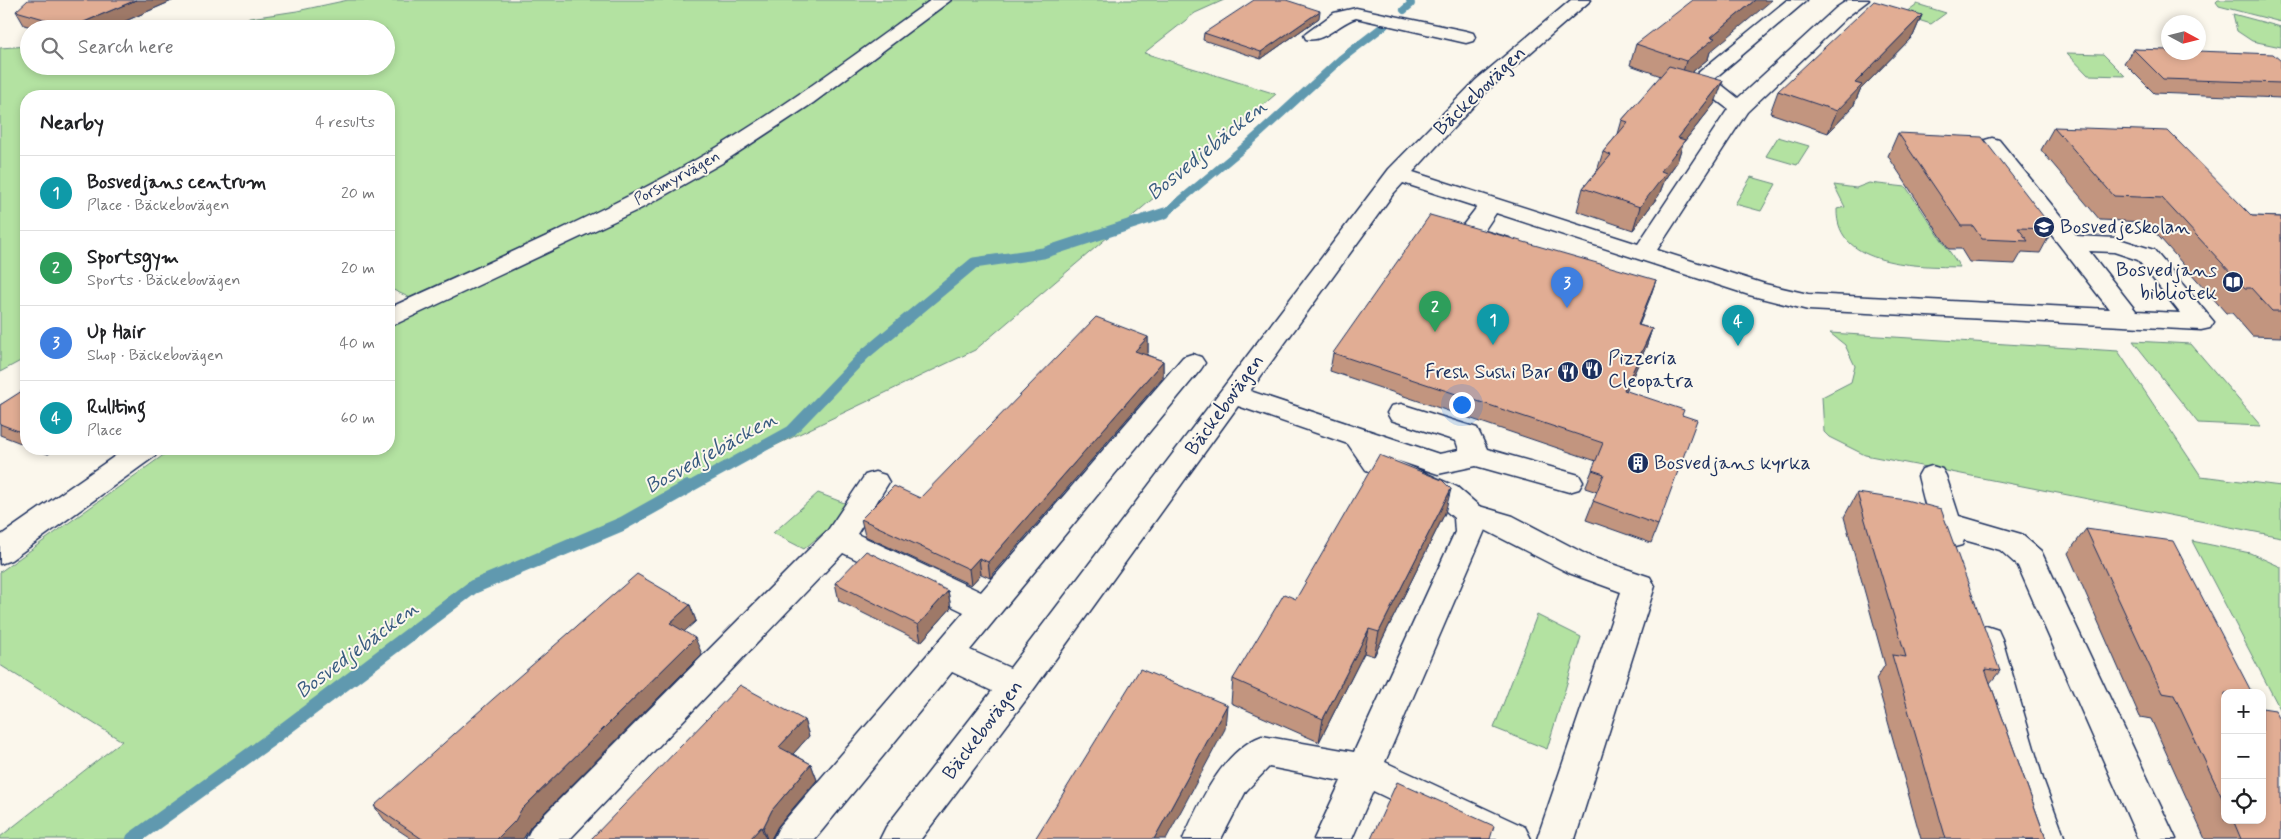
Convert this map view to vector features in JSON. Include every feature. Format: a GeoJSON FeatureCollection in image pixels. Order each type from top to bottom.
{"type":"FeatureCollection","features":[{"type":"Feature","properties":{"kind":"street","name":"Porsmyrvägen"},"geometry":{"type":"LineString","coordinates":[[395,314],[556,242],[714,158],[806,99],[942,0]]}},
{"type":"Feature","properties":{"kind":"street","name":"Bäckebovägen"},"geometry":{"type":"LineString","coordinates":[[899,839],[1016,687],[1368,210],[1398,174],[1484,84],[1517,52],[1582,0]]}},
{"type":"Feature","properties":{"kind":"street"},"geometry":{"type":"LineString","coordinates":[[1739,108],[1710,86],[1705,77],[1798,0]]}},
{"type":"Feature","properties":{"kind":"street"},"geometry":{"type":"LineString","coordinates":[[1643,253],[1739,108],[1822,6],[1860,0]]}},
{"type":"Feature","properties":{"kind":"street"},"geometry":{"type":"LineString","coordinates":[[1313,35],[1340,17],[1356,13],[1466,37]]}},
{"type":"Feature","properties":{"kind":"street"},"geometry":{"type":"LineString","coordinates":[[1992,144],[2129,318]]}},
{"type":"Feature","properties":{"kind":"street"},"geometry":{"type":"LineString","coordinates":[[1398,174],[1758,290],[1808,302],[2202,322],[2146,255],[2116,245],[2070,243]]}},
{"type":"Feature","properties":{"kind":"street"},"geometry":{"type":"LineString","coordinates":[[1492,204],[1472,229],[1474,235],[1522,250]]}},
{"type":"Feature","properties":{"kind":"street"},"geometry":{"type":"LineString","coordinates":[[792,839],[1192,363]]}},
{"type":"Feature","properties":{"kind":"street"},"geometry":{"type":"LineString","coordinates":[[1233,395],[1438,464],[1476,456],[1569,482]]}},
{"type":"Feature","properties":{"kind":"street"},"geometry":{"type":"LineString","coordinates":[[1401,413],[1468,435],[1476,456]]}},
{"type":"Feature","properties":{"kind":"street"},"geometry":{"type":"LineString","coordinates":[[1357,436],[1376,463],[1447,495],[1469,514],[1502,524],[1580,565],[1639,586],[1556,839]]}},
{"type":"Feature","properties":{"kind":"street"},"geometry":{"type":"LineString","coordinates":[[0,552],[137,455]]}},
{"type":"Feature","properties":{"kind":"street"},"geometry":{"type":"LineString","coordinates":[[1932,476],[1946,524],[1960,562]]}},
{"type":"Feature","properties":{"kind":"street"},"geometry":{"type":"LineString","coordinates":[[545,839],[839,538],[875,482]]}},
{"type":"Feature","properties":{"kind":"street"},"geometry":{"type":"LineString","coordinates":[[1333,839],[1470,532],[1469,514]]}},
{"type":"Feature","properties":{"kind":"street"},"geometry":{"type":"LineString","coordinates":[[1904,515],[1946,524],[2010,542],[2030,559],[2157,839]]}},
{"type":"Feature","properties":{"kind":"street"},"geometry":{"type":"LineString","coordinates":[[839,538],[985,608]]}},
{"type":"Feature","properties":{"kind":"street"},"geometry":{"type":"LineString","coordinates":[[1978,613],[2025,779],[2046,839]]}},
{"type":"Feature","properties":{"kind":"street"},"geometry":{"type":"LineString","coordinates":[[947,654],[1016,687]]}},
{"type":"Feature","properties":{"kind":"street"},"geometry":{"type":"LineString","coordinates":[[1202,839],[1232,780],[1262,751],[1365,770],[1512,839]]}},
{"type":"Feature","properties":{"kind":"green space"},"geometry":{"type":"Polygon","coordinates":[[[348,0],[1224,0],[1195,13],[1144,53],[1276,94],[975,350],[481,586],[134,839],[0,839],[0,837],[122,741],[0,665],[0,572],[164,455],[395,455],[395,316],[419,302],[395,291],[395,90],[20,90],[20,361],[0,372],[0,48],[20,47],[20,75],[395,75],[395,20],[237,20],[297,11],[348,0]]]}},
{"type":"Feature","properties":{"kind":"green space"},"geometry":{"type":"Polygon","coordinates":[[[2218,0],[2281,0],[2281,22],[2219,6],[2216,2],[2218,0]]]}},
{"type":"Feature","properties":{"kind":"green space"},"geometry":{"type":"Polygon","coordinates":[[[1917,4],[1946,13],[1931,24],[1902,15],[1917,4]]]}},
{"type":"Feature","properties":{"kind":"green space"},"geometry":{"type":"Polygon","coordinates":[[[2233,14],[2281,27],[2281,47],[2252,41],[2237,31],[2233,14]]]}},
{"type":"Feature","properties":{"kind":"green space"},"geometry":{"type":"Polygon","coordinates":[[[2067,53],[2103,54],[2125,76],[2088,75],[2067,53]]]}},
{"type":"Feature","properties":{"kind":"green space"},"geometry":{"type":"Polygon","coordinates":[[[1778,137],[1809,146],[1797,165],[1766,156],[1778,137]]]}},
{"type":"Feature","properties":{"kind":"green space"},"geometry":{"type":"Polygon","coordinates":[[[1751,177],[1776,184],[1761,211],[1735,204],[1751,177]]]}},
{"type":"Feature","properties":{"kind":"green space"},"geometry":{"type":"Polygon","coordinates":[[[1869,183],[1906,187],[1960,267],[1924,266],[1883,260],[1865,253],[1850,243],[1840,228],[1837,209],[1845,207],[1834,185],[1856,188],[1869,183]]]}},
{"type":"Feature","properties":{"kind":"green space"},"geometry":{"type":"Polygon","coordinates":[[[1830,333],[2118,351],[2201,476],[2281,486],[2281,537],[1865,455],[1829,437],[1824,432],[1822,397],[1851,382],[1855,366],[1845,345],[1830,333]]]}},
{"type":"Feature","properties":{"kind":"green space"},"geometry":{"type":"Polygon","coordinates":[[[2133,341],[2191,344],[2261,426],[2198,423],[2133,341]]]}},
{"type":"Feature","properties":{"kind":"green space"},"geometry":{"type":"Polygon","coordinates":[[[818,493],[847,504],[841,518],[804,549],[773,533],[818,493]]]}},
{"type":"Feature","properties":{"kind":"green space"},"geometry":{"type":"Polygon","coordinates":[[[2192,541],[2250,553],[2281,567],[2281,711],[2192,541]]]}},
{"type":"Feature","properties":{"kind":"green space"},"geometry":{"type":"Polygon","coordinates":[[[1537,615],[1581,637],[1547,749],[1494,728],[1537,615]]]}},
{"type":"Feature","properties":{"kind":"building"},"geometry":{"type":"Polygon","coordinates":[[[28,0],[136,0],[89,20],[48,20],[16,11],[28,0]]]}},
{"type":"Feature","properties":{"kind":"building"},"geometry":{"type":"Polygon","coordinates":[[[1254,0],[1286,0],[1320,11],[1261,52],[1204,33],[1254,0]]]}},
{"type":"Feature","properties":{"kind":"building"},"geometry":{"type":"Polygon","coordinates":[[[1693,0],[1755,0],[1711,37],[1715,38],[1686,61],[1636,44],[1693,0]]]}},
{"type":"Feature","properties":{"kind":"building"},"geometry":{"type":"Polygon","coordinates":[[[1874,1],[1922,15],[1855,83],[1862,85],[1837,111],[1778,91],[1874,1]]]}},
{"type":"Feature","properties":{"kind":"building"},"geometry":{"type":"Polygon","coordinates":[[[2133,49],[2161,50],[2161,60],[2206,60],[2206,51],[2273,54],[2281,61],[2281,83],[2163,79],[2133,49]]]}},
{"type":"Feature","properties":{"kind":"building"},"geometry":{"type":"Polygon","coordinates":[[[1669,66],[1723,81],[1678,138],[1685,140],[1661,171],[1666,173],[1640,207],[1583,188],[1611,155],[1603,152],[1628,122],[1622,120],[1669,66]]]}},
{"type":"Feature","properties":{"kind":"building"},"geometry":{"type":"Polygon","coordinates":[[[2054,127],[2168,131],[2252,216],[2281,217],[2281,311],[2272,311],[2251,288],[2245,288],[2162,198],[2114,196],[2054,127]]]}},
{"type":"Feature","properties":{"kind":"building"},"geometry":{"type":"Polygon","coordinates":[[[1898,133],[1982,137],[2053,229],[2018,228],[2028,241],[1982,239],[1973,226],[1961,226],[1898,133]]]}},
{"type":"Feature","properties":{"kind":"building"},"geometry":{"type":"Polygon","coordinates":[[[1430,215],[1656,280],[1638,325],[1652,329],[1624,390],[1684,410],[1682,415],[1697,420],[1658,525],[1593,501],[1604,474],[1592,470],[1603,443],[1333,353],[1430,215]]]}},
{"type":"Feature","properties":{"kind":"building"},"geometry":{"type":"Polygon","coordinates":[[[1096,317],[1148,337],[1135,351],[1163,361],[988,562],[979,558],[969,569],[861,519],[894,486],[920,498],[1096,317]]]}},
{"type":"Feature","properties":{"kind":"building"},"geometry":{"type":"Polygon","coordinates":[[[20,392],[20,432],[0,424],[0,405],[20,392]]]}},
{"type":"Feature","properties":{"kind":"building"},"geometry":{"type":"Polygon","coordinates":[[[1379,455],[1442,480],[1451,489],[1379,632],[1369,629],[1323,719],[1233,679],[1284,594],[1296,599],[1379,455]]]}},
{"type":"Feature","properties":{"kind":"building"},"geometry":{"type":"Polygon","coordinates":[[[1857,493],[1906,500],[1941,509],[2000,671],[1985,669],[2046,839],[1946,839],[1892,655],[1906,657],[1857,493]]]}},
{"type":"Feature","properties":{"kind":"building"},"geometry":{"type":"Polygon","coordinates":[[[2086,529],[2173,541],[2250,689],[2221,689],[2221,795],[2174,695],[2162,693],[2086,529]]]}},
{"type":"Feature","properties":{"kind":"building"},"geometry":{"type":"Polygon","coordinates":[[[866,551],[948,591],[918,625],[835,583],[866,551]]]}},
{"type":"Feature","properties":{"kind":"building"},"geometry":{"type":"Polygon","coordinates":[[[637,574],[690,605],[670,623],[695,638],[521,810],[515,821],[497,839],[422,839],[374,806],[493,699],[637,574]]]}},
{"type":"Feature","properties":{"kind":"building"},"geometry":{"type":"Polygon","coordinates":[[[1140,669],[1227,705],[1154,839],[1035,839],[1140,669]]]}},
{"type":"Feature","properties":{"kind":"building"},"geometry":{"type":"Polygon","coordinates":[[[740,685],[804,720],[779,747],[811,764],[772,810],[763,828],[761,827],[750,839],[591,839],[740,685]]]}},
{"type":"Feature","properties":{"kind":"building"},"geometry":{"type":"Polygon","coordinates":[[[2266,709],[2275,710],[2281,722],[2281,839],[2241,839],[2235,824],[2266,824],[2266,709]]]}},
{"type":"Feature","properties":{"kind":"building"},"geometry":{"type":"Polygon","coordinates":[[[1397,782],[1494,826],[1490,839],[1371,839],[1397,782]]]}},
{"type":"Feature","properties":{"kind":"waterway","name":"Bosvedjebäcken"},"geometry":{"type":"LineString","coordinates":[[1404,10],[1411,4],[1410,0]]}},
{"type":"Feature","properties":{"kind":"waterway","name":"Bosvedjebäcken"},"geometry":{"type":"LineString","coordinates":[[1163,215],[1248,144],[1341,59],[1385,25]]}},
{"type":"Feature","properties":{"kind":"waterway","name":"Bosvedjebäcken"},"geometry":{"type":"LineString","coordinates":[[686,489],[791,431],[865,354],[974,263],[1043,253],[1165,213]]}},
{"type":"Feature","properties":{"kind":"waterway","name":"Bosvedjebäcken"},"geometry":{"type":"LineString","coordinates":[[133,839],[270,740],[473,587],[622,524],[688,487]]}},
{"type":"Feature","properties":{"kind":"place","name":"Bosvedjeskolan"},"geometry":{"type":"Point","coordinates":[2044,227]}},
{"type":"Feature","properties":{"kind":"place","name":"Bosvedjans bibliotek"},"geometry":{"type":"Point","coordinates":[2233,282]}},
{"type":"Feature","properties":{"kind":"place","name":"Up Hair"},"geometry":{"type":"Point","coordinates":[1567,308]}},
{"type":"Feature","properties":{"kind":"place","name":"Sportsgym"},"geometry":{"type":"Point","coordinates":[1435,332]}},
{"type":"Feature","properties":{"kind":"place","name":"Bosvedjans centrum"},"geometry":{"type":"Point","coordinates":[1493,345]}},
{"type":"Feature","properties":{"kind":"place","name":"Rullting"},"geometry":{"type":"Point","coordinates":[1738,346]}},
{"type":"Feature","properties":{"kind":"place","name":"Pizzeria Cleopatra"},"geometry":{"type":"Point","coordinates":[1592,369]}},
{"type":"Feature","properties":{"kind":"place","name":"Fresh Sushi Bar"},"geometry":{"type":"Point","coordinates":[1568,372]}},
{"type":"Feature","properties":{"kind":"place","name":"Bosvedjans kyrka"},"geometry":{"type":"Point","coordinates":[1638,463]}}]}
